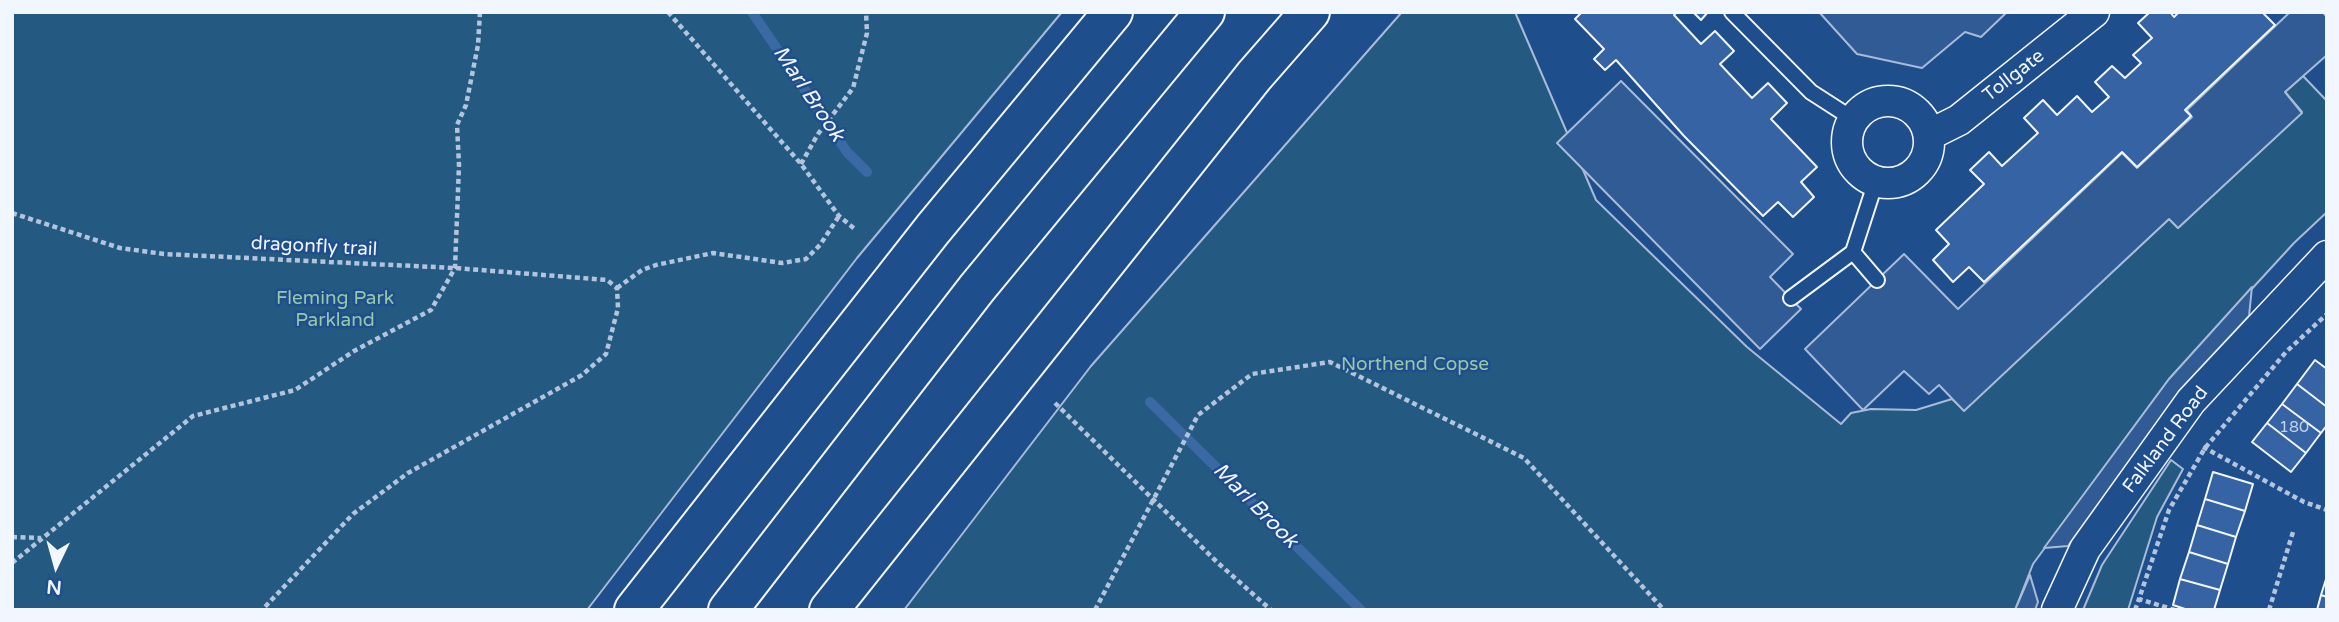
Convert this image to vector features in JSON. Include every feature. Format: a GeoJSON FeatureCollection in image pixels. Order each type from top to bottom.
{"type":"FeatureCollection","features":[{"type":"Feature","properties":{"kind":"highway"},"geometry":{"type":"LineString","coordinates":[[634,610],[933,229],[1113,12]]}},
{"type":"Feature","properties":{"kind":"highway"},"geometry":{"type":"LineString","coordinates":[[728,610],[977,288],[1205,12]]}},
{"type":"Feature","properties":{"kind":"highway"},"geometry":{"type":"LineString","coordinates":[[829,610],[1245,87],[1311,12]]}},
{"type":"Feature","properties":{"kind":"street","name":"Tollgate"},"geometry":{"type":"LineString","coordinates":[[1929,135],[1959,120],[2092,13]]}},
{"type":"Feature","properties":{"kind":"street"},"geometry":{"type":"LineString","coordinates":[[1890,100],[1904,103],[1916,111],[1929,135],[1929,149],[1915,174],[1902,181],[1876,181],[1854,166],[1847,143],[1853,119],[1863,108],[1875,102],[1890,100]]}},
{"type":"Feature","properties":{"kind":"street","name":"Falkland Road"},"geometry":{"type":"LineString","coordinates":[[2057,610],[2085,549],[2191,401],[2327,257]]}},
{"type":"Feature","properties":{"kind":"lane"},"geometry":{"type":"LineString","coordinates":[[1732,12],[1811,92],[1853,119]]}},
{"type":"Feature","properties":{"kind":"lane"},"geometry":{"type":"LineString","coordinates":[[1791,298],[1853,251],[1876,181]]}},
{"type":"Feature","properties":{"kind":"lane"},"geometry":{"type":"LineString","coordinates":[[1853,251],[1877,279]]}},
{"type":"Feature","properties":{"kind":"path"},"geometry":{"type":"LineString","coordinates":[[12,563],[193,416],[295,390],[354,351],[431,310],[455,268],[459,165],[457,125],[467,105],[478,45],[480,12]]}},
{"type":"Feature","properties":{"kind":"path"},"geometry":{"type":"LineString","coordinates":[[668,12],[801,164],[839,216],[856,230]]}},
{"type":"Feature","properties":{"kind":"path"},"geometry":{"type":"LineString","coordinates":[[801,164],[818,134],[853,88],[867,33],[866,12]]}},
{"type":"Feature","properties":{"kind":"path","name":"dragonfly trail"},"geometry":{"type":"LineString","coordinates":[[12,213],[120,248],[164,254],[455,268],[607,280],[617,288]]}},
{"type":"Feature","properties":{"kind":"path"},"geometry":{"type":"LineString","coordinates":[[262,610],[353,514],[397,481],[466,438],[582,375],[606,354],[618,308],[617,288],[656,265],[713,253],[782,263],[806,259],[820,245],[839,216]]}},
{"type":"Feature","properties":{"kind":"path"},"geometry":{"type":"LineString","coordinates":[[2135,610],[2169,510],[2205,448],[2286,352],[2327,314]]}},
{"type":"Feature","properties":{"kind":"path"},"geometry":{"type":"LineString","coordinates":[[1095,610],[1198,415],[1252,374],[1330,362],[1524,458],[1664,610]]}},
{"type":"Feature","properties":{"kind":"path"},"geometry":{"type":"LineString","coordinates":[[1055,403],[1272,610]]}},
{"type":"Feature","properties":{"kind":"path"},"geometry":{"type":"LineString","coordinates":[[2171,429],[2304,502],[2327,510]]}},
{"type":"Feature","properties":{"kind":"path"},"geometry":{"type":"LineString","coordinates":[[2269,610],[2292,531]]}},
{"type":"Feature","properties":{"kind":"path"},"geometry":{"type":"LineString","coordinates":[[12,537],[42,538]]}},
{"type":"Feature","properties":{"kind":"path"},"geometry":{"type":"LineString","coordinates":[[2139,599],[2175,610]]}},
{"type":"Feature","properties":{"kind":"green space","name":"Fleming Park Parkland"},"geometry":{"type":"Polygon","coordinates":[[[12,12],[1062,12],[857,258],[587,610],[12,610],[12,12]]]}},
{"type":"Feature","properties":{"kind":"green space","name":"Northend Copse"},"geometry":{"type":"Polygon","coordinates":[[[1402,12],[1515,12],[1596,200],[1747,347],[1841,424],[1851,413],[1871,409],[1916,410],[1952,399],[1964,410],[2169,219],[2178,228],[2302,112],[2285,92],[2303,76],[2327,101],[2327,212],[2294,243],[2169,379],[2033,564],[2015,610],[904,610],[1091,366],[1402,12]]]}},
{"type":"Feature","properties":{"kind":"green space"},"geometry":{"type":"Polygon","coordinates":[[[2171,460],[2183,469],[2157,517],[2128,610],[2083,610],[2102,565],[2171,460]]]}},
{"type":"Feature","properties":{"kind":"shaded area"},"geometry":{"type":"Polygon","coordinates":[[[1819,12],[2007,12],[1981,37],[1965,32],[1922,68],[1857,54],[1819,12]]]}},
{"type":"Feature","properties":{"kind":"shaded area"},"geometry":{"type":"Polygon","coordinates":[[[2290,12],[2327,12],[2327,55],[2285,92],[2302,113],[2178,228],[2169,219],[1964,411],[1939,385],[1929,394],[1904,371],[1863,410],[1805,349],[1904,254],[1958,309],[2122,153],[2137,168],[2192,117],[2187,110],[2290,12]]]}},
{"type":"Feature","properties":{"kind":"shaded area"},"geometry":{"type":"Polygon","coordinates":[[[1621,81],[1793,254],[1770,277],[1801,309],[1760,349],[1557,143],[1621,81]]]}},
{"type":"Feature","properties":{"kind":"shaded area"},"geometry":{"type":"Polygon","coordinates":[[[2252,287],[2249,316],[2180,390],[2068,546],[2044,548],[2169,379],[2252,287]]]}},
{"type":"Feature","properties":{"kind":"shaded area"},"geometry":{"type":"Polygon","coordinates":[[[2030,575],[2038,602],[2035,610],[2015,610],[2030,575]]]}},
{"type":"Feature","properties":{"kind":"building"},"geometry":{"type":"Polygon","coordinates":[[[1582,12],[1677,12],[1674,15],[1701,44],[1715,31],[1734,51],[1720,64],[1752,98],[1768,83],[1787,103],[1771,119],[1817,167],[1801,182],[1814,197],[1793,217],[1778,202],[1763,216],[1684,136],[1616,60],[1605,70],[1594,59],[1604,49],[1575,19],[1582,12]]]}},
{"type":"Feature","properties":{"kind":"building"},"geometry":{"type":"Polygon","coordinates":[[[1693,12],[1708,12],[1701,20],[1693,12]]]}},
{"type":"Feature","properties":{"kind":"building"},"geometry":{"type":"Polygon","coordinates":[[[2150,12],[2170,12],[2174,17],[2179,12],[2262,12],[2275,25],[2185,110],[2191,116],[2137,167],[2122,152],[1984,282],[1969,267],[1953,282],[1933,260],[1949,244],[1936,230],[1984,184],[1970,170],[1989,152],[2002,166],[2038,133],[2024,118],[2043,100],[2057,115],[2077,96],[2092,112],[2109,97],[2095,82],[2112,66],[2125,78],[2141,63],[2133,55],[2152,38],[2138,23],[2150,12]]]}},
{"type":"Feature","properties":{"kind":"building"},"geometry":{"type":"Polygon","coordinates":[[[2315,360],[2327,369],[2327,407],[2297,384],[2315,360]]]}},
{"type":"Feature","properties":{"kind":"building"},"geometry":{"type":"Polygon","coordinates":[[[2297,384],[2327,407],[2327,425],[2321,433],[2282,404],[2297,384]]]}},
{"type":"Feature","properties":{"kind":"building"},"geometry":{"type":"Polygon","coordinates":[[[2282,404],[2321,433],[2306,453],[2267,423],[2282,404]]]}},
{"type":"Feature","properties":{"kind":"building"},"geometry":{"type":"Polygon","coordinates":[[[2267,423],[2306,453],[2291,472],[2252,442],[2267,423]]]}},
{"type":"Feature","properties":{"kind":"building"},"geometry":{"type":"Polygon","coordinates":[[[2213,472],[2253,484],[2245,511],[2205,499],[2213,472]]]}},
{"type":"Feature","properties":{"kind":"building"},"geometry":{"type":"Polygon","coordinates":[[[2205,499],[2245,511],[2236,537],[2197,525],[2205,499]]]}},
{"type":"Feature","properties":{"kind":"building"},"geometry":{"type":"Polygon","coordinates":[[[2197,525],[2236,537],[2228,564],[2189,552],[2197,525]]]}},
{"type":"Feature","properties":{"kind":"building"},"geometry":{"type":"Polygon","coordinates":[[[2189,552],[2228,564],[2220,590],[2180,579],[2189,552]]]}},
{"type":"Feature","properties":{"kind":"building"},"geometry":{"type":"Polygon","coordinates":[[[2327,576],[2327,597],[2321,595],[2327,576]]]}},
{"type":"Feature","properties":{"kind":"building"},"geometry":{"type":"Polygon","coordinates":[[[2180,579],[2220,590],[2214,610],[2188,610],[2173,605],[2180,579]]]}},
{"type":"Feature","properties":{"kind":"building"},"geometry":{"type":"Polygon","coordinates":[[[2321,595],[2327,597],[2327,610],[2317,610],[2321,595]]]}},
{"type":"Feature","properties":{"kind":"waterway","name":"Marl Brook"},"geometry":{"type":"LineString","coordinates":[[752,12],[847,152],[867,172]]}},
{"type":"Feature","properties":{"kind":"waterway","name":"Marl Brook"},"geometry":{"type":"LineString","coordinates":[[1150,402],[1361,610]]}}]}
